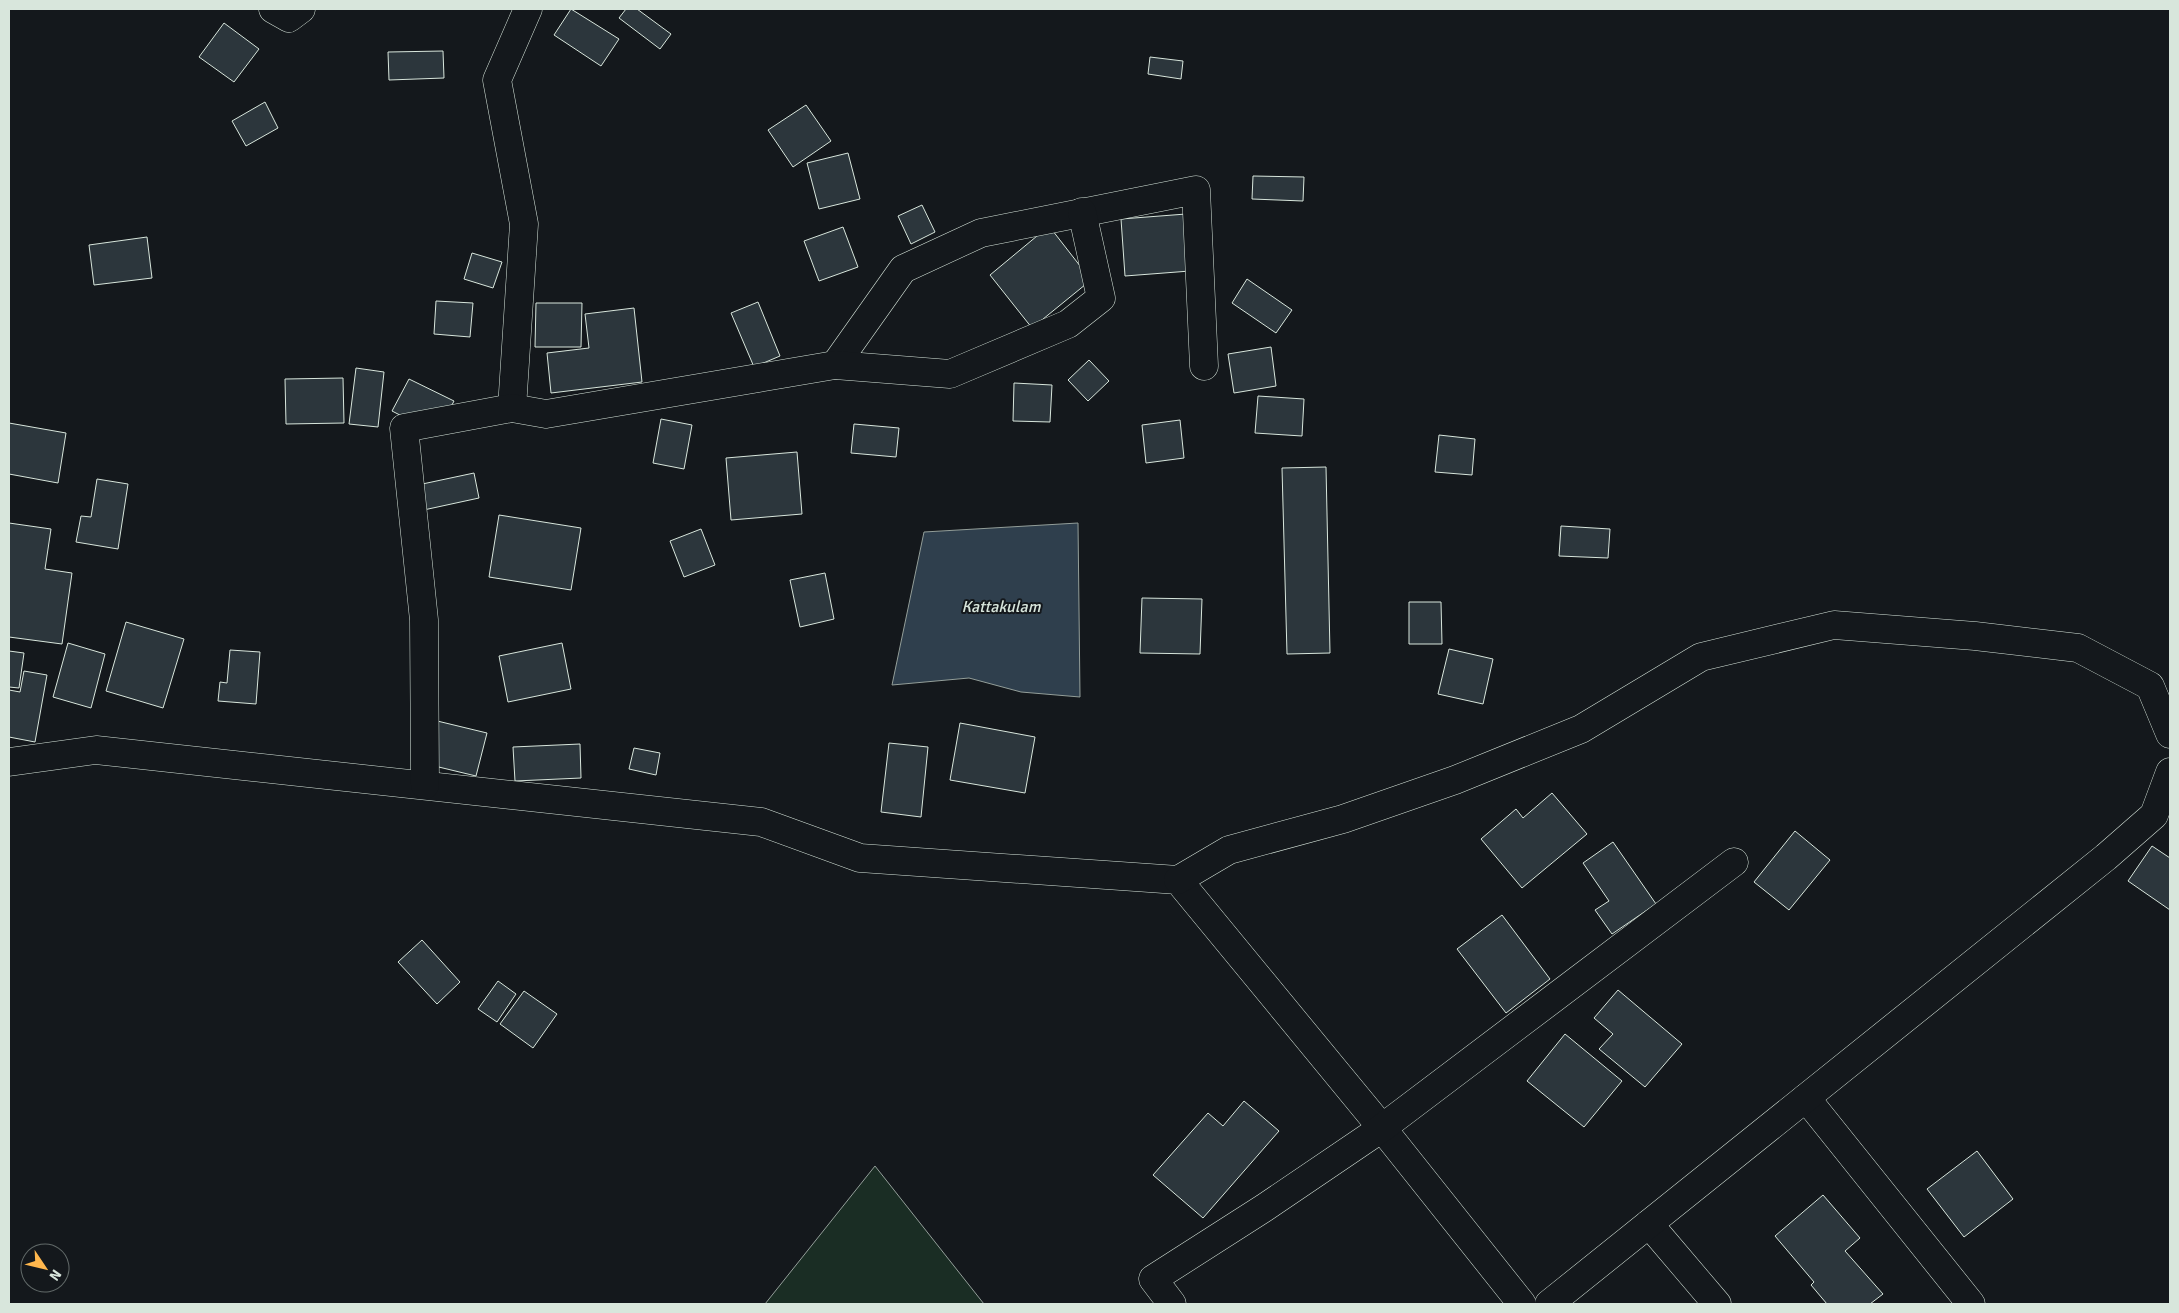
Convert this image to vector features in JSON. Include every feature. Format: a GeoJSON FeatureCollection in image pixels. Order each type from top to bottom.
{"type":"FeatureCollection","features":[{"type":"Feature","properties":{"kind":"street"},"geometry":{"type":"LineString","coordinates":[[273,9],[289,18],[301,9]]}},
{"type":"Feature","properties":{"kind":"street"},"geometry":{"type":"LineString","coordinates":[[512,408],[524,224],[497,80],[528,9]]}},
{"type":"Feature","properties":{"kind":"street"},"geometry":{"type":"LineString","coordinates":[[836,365],[903,269],[981,233],[1196,190],[1204,366]]}},
{"type":"Feature","properties":{"kind":"street"},"geometry":{"type":"LineString","coordinates":[[425,785],[424,620],[404,428],[512,408],[546,414],[836,365],[950,374],[1068,324],[1102,298],[1082,212]]}},
{"type":"Feature","properties":{"kind":"street"},"geometry":{"type":"LineString","coordinates":[[9,762],[96,750],[761,822],[860,858],[1178,880],[1229,850],[1343,819],[1455,780],[1581,729],[1701,657],[1834,625],[1975,636],[2078,648],[2150,686],[2170,734]]}},
{"type":"Feature","properties":{"kind":"street"},"geometry":{"type":"LineString","coordinates":[[1549,1304],[2098,863],[2154,815],[2170,772]]}},
{"type":"Feature","properties":{"kind":"street"},"geometry":{"type":"LineString","coordinates":[[1172,1304],[1154,1279],[1264,1208],[1382,1128],[1734,862]]}},
{"type":"Feature","properties":{"kind":"street"},"geometry":{"type":"LineString","coordinates":[[1178,880],[1382,1128],[1522,1304]]}},
{"type":"Feature","properties":{"kind":"street"},"geometry":{"type":"LineString","coordinates":[[1806,1098],[1971,1304]]}},
{"type":"Feature","properties":{"kind":"street"},"geometry":{"type":"LineString","coordinates":[[1649,1224],[1717,1304]]}},
{"type":"Feature","properties":{"kind":"green space"},"geometry":{"type":"Polygon","coordinates":[[[875,1166],[984,1304],[765,1304],[875,1166]]]}},
{"type":"Feature","properties":{"kind":"water","name":"Kattakulam"},"geometry":{"type":"Polygon","coordinates":[[[1078,523],[1080,697],[1021,692],[969,678],[892,685],[924,532],[1078,523]]]}},
{"type":"Feature","properties":{"kind":"building"},"geometry":{"type":"Polygon","coordinates":[[[571,9],[619,39],[601,66],[554,35],[571,9]]]}},
{"type":"Feature","properties":{"kind":"building"},"geometry":{"type":"Polygon","coordinates":[[[626,9],[637,9],[671,34],[660,49],[619,18],[626,9]]]}},
{"type":"Feature","properties":{"kind":"building"},"geometry":{"type":"Polygon","coordinates":[[[224,23],[259,49],[234,82],[199,57],[224,23]]]}},
{"type":"Feature","properties":{"kind":"building"},"geometry":{"type":"Polygon","coordinates":[[[443,51],[444,78],[389,80],[388,52],[443,51]]]}},
{"type":"Feature","properties":{"kind":"building"},"geometry":{"type":"Polygon","coordinates":[[[1150,57],[1183,61],[1181,79],[1148,74],[1150,57]]]}},
{"type":"Feature","properties":{"kind":"building"},"geometry":{"type":"Polygon","coordinates":[[[265,102],[278,128],[246,146],[232,121],[265,102]]]}},
{"type":"Feature","properties":{"kind":"building"},"geometry":{"type":"Polygon","coordinates":[[[806,105],[831,141],[793,167],[768,130],[806,105]]]}},
{"type":"Feature","properties":{"kind":"building"},"geometry":{"type":"Polygon","coordinates":[[[848,153],[860,199],[819,209],[807,163],[848,153]]]}},
{"type":"Feature","properties":{"kind":"building"},"geometry":{"type":"Polygon","coordinates":[[[1253,176],[1304,177],[1303,201],[1252,199],[1253,176]]]}},
{"type":"Feature","properties":{"kind":"building"},"geometry":{"type":"Polygon","coordinates":[[[922,205],[935,232],[911,244],[898,216],[922,205]]]}},
{"type":"Feature","properties":{"kind":"building"},"geometry":{"type":"Polygon","coordinates":[[[1186,214],[1190,271],[1125,276],[1121,219],[1186,214]]]}},
{"type":"Feature","properties":{"kind":"building"},"geometry":{"type":"Polygon","coordinates":[[[1049,226],[1091,280],[1032,328],[990,275],[1049,226]]]}},
{"type":"Feature","properties":{"kind":"building"},"geometry":{"type":"Polygon","coordinates":[[[843,227],[858,267],[819,281],[804,241],[843,227]]]}},
{"type":"Feature","properties":{"kind":"building"},"geometry":{"type":"Polygon","coordinates":[[[147,237],[152,278],[94,285],[89,245],[147,237]]]}},
{"type":"Feature","properties":{"kind":"building"},"geometry":{"type":"Polygon","coordinates":[[[472,253],[502,262],[493,288],[464,279],[472,253]]]}},
{"type":"Feature","properties":{"kind":"building"},"geometry":{"type":"Polygon","coordinates":[[[1247,279],[1292,310],[1276,333],[1232,303],[1247,279]]]}},
{"type":"Feature","properties":{"kind":"building"},"geometry":{"type":"Polygon","coordinates":[[[436,301],[473,303],[470,337],[434,334],[436,301]]]}},
{"type":"Feature","properties":{"kind":"building"},"geometry":{"type":"Polygon","coordinates":[[[758,302],[780,356],[754,367],[731,313],[758,302]]]}},
{"type":"Feature","properties":{"kind":"building"},"geometry":{"type":"Polygon","coordinates":[[[536,303],[582,303],[581,347],[535,347],[536,303]]]}},
{"type":"Feature","properties":{"kind":"building"},"geometry":{"type":"Polygon","coordinates":[[[634,308],[642,382],[551,393],[547,353],[589,348],[585,314],[634,308]]]}},
{"type":"Feature","properties":{"kind":"building"},"geometry":{"type":"Polygon","coordinates":[[[1271,347],[1276,386],[1234,393],[1228,354],[1271,347]]]}},
{"type":"Feature","properties":{"kind":"building"},"geometry":{"type":"Polygon","coordinates":[[[1089,360],[1109,381],[1088,401],[1068,380],[1089,360]]]}},
{"type":"Feature","properties":{"kind":"building"},"geometry":{"type":"Polygon","coordinates":[[[356,368],[384,372],[378,427],[349,424],[356,368]]]}},
{"type":"Feature","properties":{"kind":"building"},"geometry":{"type":"Polygon","coordinates":[[[343,378],[344,423],[286,424],[285,379],[343,378]]]}},
{"type":"Feature","properties":{"kind":"building"},"geometry":{"type":"Polygon","coordinates":[[[409,379],[454,401],[437,434],[392,411],[409,379]]]}},
{"type":"Feature","properties":{"kind":"building"},"geometry":{"type":"Polygon","coordinates":[[[1014,383],[1052,385],[1050,422],[1013,421],[1014,383]]]}},
{"type":"Feature","properties":{"kind":"building"},"geometry":{"type":"Polygon","coordinates":[[[1258,396],[1304,399],[1302,436],[1255,433],[1258,396]]]}},
{"type":"Feature","properties":{"kind":"building"},"geometry":{"type":"Polygon","coordinates":[[[661,419],[692,425],[684,469],[653,463],[661,419]]]}},
{"type":"Feature","properties":{"kind":"building"},"geometry":{"type":"Polygon","coordinates":[[[1180,420],[1184,458],[1146,463],[1142,425],[1180,420]]]}},
{"type":"Feature","properties":{"kind":"building"},"geometry":{"type":"Polygon","coordinates":[[[9,423],[66,433],[58,483],[9,474],[9,423]]]}},
{"type":"Feature","properties":{"kind":"building"},"geometry":{"type":"Polygon","coordinates":[[[854,424],[899,428],[896,457],[851,453],[854,424]]]}},
{"type":"Feature","properties":{"kind":"building"},"geometry":{"type":"Polygon","coordinates":[[[1439,435],[1475,439],[1472,475],[1435,472],[1439,435]]]}},
{"type":"Feature","properties":{"kind":"building"},"geometry":{"type":"Polygon","coordinates":[[[797,452],[802,514],[731,520],[726,458],[797,452]]]}},
{"type":"Feature","properties":{"kind":"building"},"geometry":{"type":"Polygon","coordinates":[[[1326,467],[1330,653],[1287,654],[1282,468],[1326,467]]]}},
{"type":"Feature","properties":{"kind":"building"},"geometry":{"type":"Polygon","coordinates":[[[474,473],[479,498],[419,511],[413,486],[474,473]]]}},
{"type":"Feature","properties":{"kind":"building"},"geometry":{"type":"Polygon","coordinates":[[[97,479],[128,484],[118,549],[76,542],[81,516],[91,517],[97,479]]]}},
{"type":"Feature","properties":{"kind":"building"},"geometry":{"type":"Polygon","coordinates":[[[499,515],[581,528],[571,590],[489,577],[499,515]]]}},
{"type":"Feature","properties":{"kind":"building"},"geometry":{"type":"Polygon","coordinates":[[[9,523],[51,529],[45,569],[72,573],[62,644],[9,637],[9,523]]]}},
{"type":"Feature","properties":{"kind":"building"},"geometry":{"type":"Polygon","coordinates":[[[1561,526],[1610,529],[1608,558],[1559,556],[1561,526]]]}},
{"type":"Feature","properties":{"kind":"building"},"geometry":{"type":"Polygon","coordinates":[[[701,529],[715,565],[684,577],[670,541],[701,529]]]}},
{"type":"Feature","properties":{"kind":"building"},"geometry":{"type":"Polygon","coordinates":[[[825,573],[834,619],[800,627],[790,580],[825,573]]]}},
{"type":"Feature","properties":{"kind":"building"},"geometry":{"type":"Polygon","coordinates":[[[1142,598],[1202,599],[1200,654],[1140,653],[1142,598]]]}},
{"type":"Feature","properties":{"kind":"building"},"geometry":{"type":"Polygon","coordinates":[[[1409,602],[1441,602],[1442,644],[1409,644],[1409,602]]]}},
{"type":"Feature","properties":{"kind":"building"},"geometry":{"type":"Polygon","coordinates":[[[126,622],[184,639],[163,708],[106,691],[126,622]]]}},
{"type":"Feature","properties":{"kind":"building"},"geometry":{"type":"Polygon","coordinates":[[[68,643],[105,654],[91,708],[53,697],[68,643]]]}},
{"type":"Feature","properties":{"kind":"building"},"geometry":{"type":"Polygon","coordinates":[[[562,643],[571,689],[508,702],[499,656],[562,643]]]}},
{"type":"Feature","properties":{"kind":"building"},"geometry":{"type":"Polygon","coordinates":[[[1449,649],[1493,659],[1483,704],[1438,694],[1449,649]]]}},
{"type":"Feature","properties":{"kind":"building"},"geometry":{"type":"Polygon","coordinates":[[[230,650],[260,652],[256,704],[218,701],[220,682],[227,683],[230,650]]]}},
{"type":"Feature","properties":{"kind":"building"},"geometry":{"type":"Polygon","coordinates":[[[9,651],[24,653],[19,688],[9,687],[9,651]]]}},
{"type":"Feature","properties":{"kind":"building"},"geometry":{"type":"Polygon","coordinates":[[[24,671],[47,675],[35,742],[9,737],[9,690],[20,692],[24,671]]]}},
{"type":"Feature","properties":{"kind":"building"},"geometry":{"type":"Polygon","coordinates":[[[429,719],[487,733],[476,776],[418,762],[429,719]]]}},
{"type":"Feature","properties":{"kind":"building"},"geometry":{"type":"Polygon","coordinates":[[[960,723],[1035,737],[1025,793],[950,780],[960,723]]]}},
{"type":"Feature","properties":{"kind":"building"},"geometry":{"type":"Polygon","coordinates":[[[889,743],[928,747],[921,817],[881,812],[889,743]]]}},
{"type":"Feature","properties":{"kind":"building"},"geometry":{"type":"Polygon","coordinates":[[[580,744],[581,778],[515,781],[513,747],[580,744]]]}},
{"type":"Feature","properties":{"kind":"building"},"geometry":{"type":"Polygon","coordinates":[[[634,748],[660,753],[656,775],[629,769],[634,748]]]}},
{"type":"Feature","properties":{"kind":"building"},"geometry":{"type":"Polygon","coordinates":[[[1552,793],[1587,834],[1522,888],[1481,839],[1516,809],[1523,818],[1552,793]]]}},
{"type":"Feature","properties":{"kind":"building"},"geometry":{"type":"Polygon","coordinates":[[[1795,831],[1830,860],[1789,910],[1754,882],[1795,831]]]}},
{"type":"Feature","properties":{"kind":"building"},"geometry":{"type":"Polygon","coordinates":[[[1613,842],[1656,904],[1612,934],[1595,910],[1609,901],[1583,863],[1613,842]]]}},
{"type":"Feature","properties":{"kind":"building"},"geometry":{"type":"Polygon","coordinates":[[[2152,846],[2170,858],[2170,910],[2128,881],[2152,846]]]}},
{"type":"Feature","properties":{"kind":"building"},"geometry":{"type":"Polygon","coordinates":[[[1502,915],[1550,979],[1506,1013],[1457,949],[1502,915]]]}},
{"type":"Feature","properties":{"kind":"building"},"geometry":{"type":"Polygon","coordinates":[[[422,940],[460,982],[437,1004],[398,962],[422,940]]]}},
{"type":"Feature","properties":{"kind":"building"},"geometry":{"type":"Polygon","coordinates":[[[498,981],[516,994],[497,1022],[478,1009],[498,981]]]}},
{"type":"Feature","properties":{"kind":"building"},"geometry":{"type":"Polygon","coordinates":[[[1618,990],[1682,1044],[1645,1087],[1599,1049],[1613,1034],[1594,1018],[1618,990]]]}},
{"type":"Feature","properties":{"kind":"building"},"geometry":{"type":"Polygon","coordinates":[[[524,991],[557,1014],[533,1048],[500,1024],[524,991]]]}},
{"type":"Feature","properties":{"kind":"building"},"geometry":{"type":"Polygon","coordinates":[[[1565,1034],[1622,1081],[1584,1127],[1527,1081],[1565,1034]]]}},
{"type":"Feature","properties":{"kind":"building"},"geometry":{"type":"Polygon","coordinates":[[[1244,1101],[1279,1131],[1203,1218],[1153,1175],[1208,1113],[1223,1126],[1244,1101]]]}},
{"type":"Feature","properties":{"kind":"building"},"geometry":{"type":"Polygon","coordinates":[[[1977,1151],[2013,1199],[1964,1237],[1927,1189],[1977,1151]]]}},
{"type":"Feature","properties":{"kind":"building"},"geometry":{"type":"Polygon","coordinates":[[[1823,1195],[1860,1238],[1845,1251],[1883,1294],[1870,1304],[1827,1304],[1811,1285],[1814,1282],[1775,1236],[1823,1195]]]}}]}
